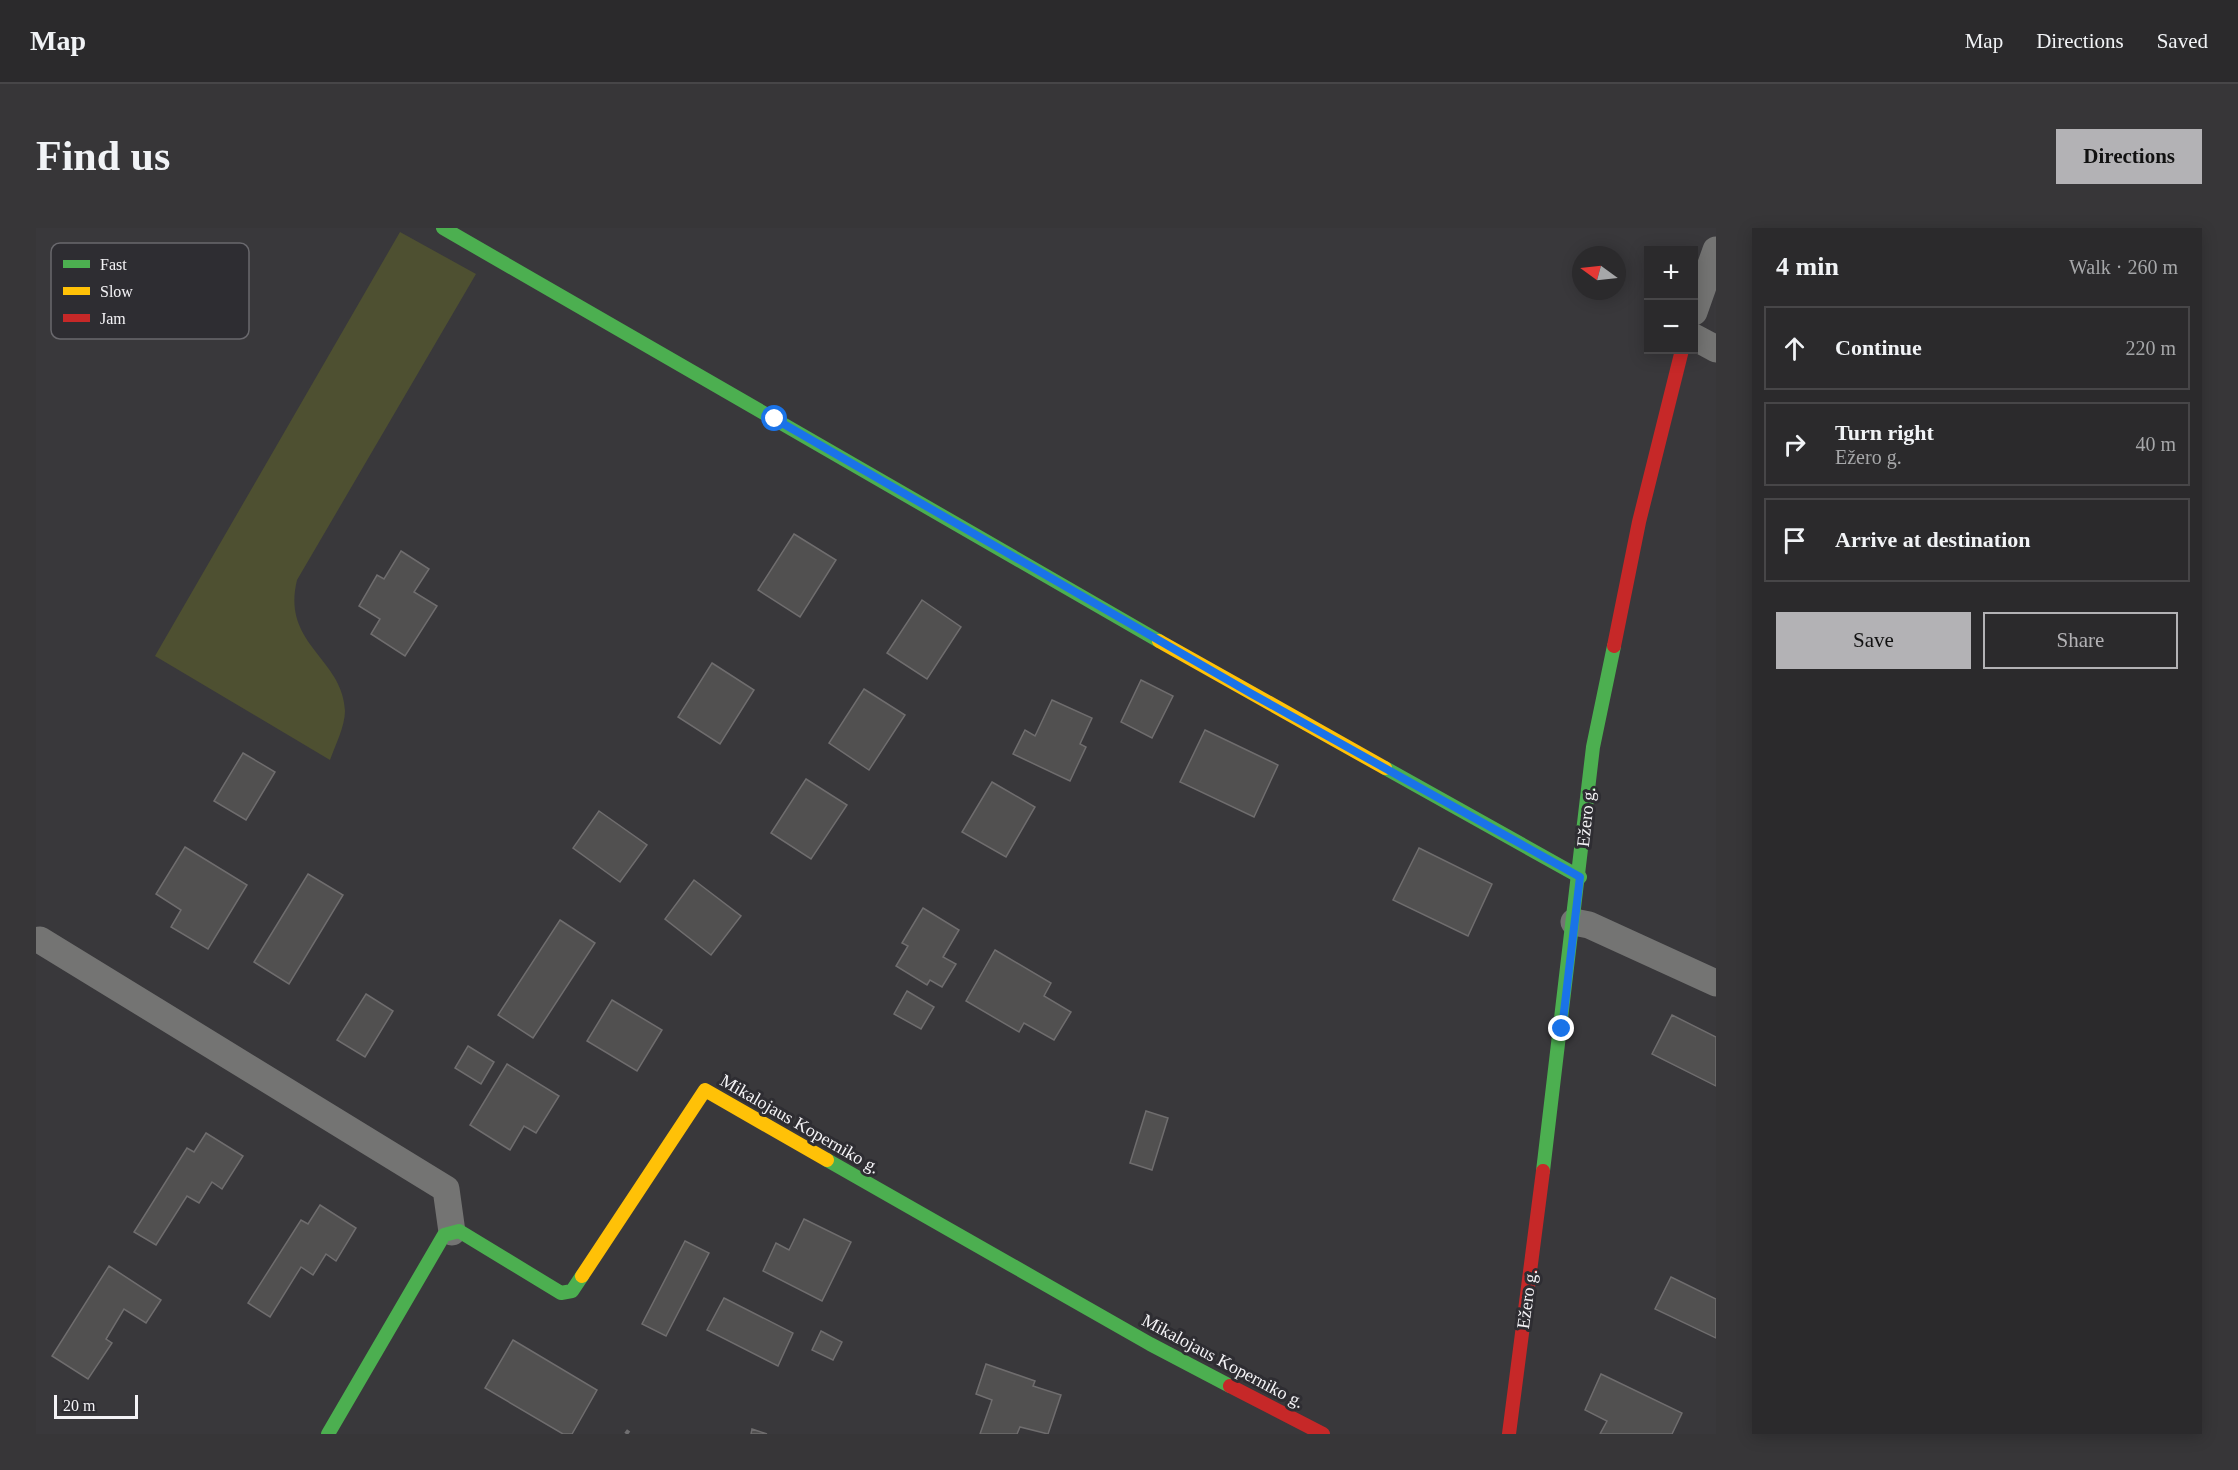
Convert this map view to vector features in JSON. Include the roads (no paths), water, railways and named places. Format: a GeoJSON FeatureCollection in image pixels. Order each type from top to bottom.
{"type":"FeatureCollection","features":[{"type":"Feature","properties":{"kind":"street"},"geometry":{"type":"LineString","coordinates":[[443,228],[1252,694],[1580,877]]}},
{"type":"Feature","properties":{"kind":"street"},"geometry":{"type":"LineString","coordinates":[[1698,301],[1716,250]]}},
{"type":"Feature","properties":{"kind":"street"},"geometry":{"type":"LineString","coordinates":[[1698,339],[1716,349]]}},
{"type":"Feature","properties":{"kind":"street","name":"Ežero g."},"geometry":{"type":"LineString","coordinates":[[1509,1434],[1580,877],[1593,747],[1639,522],[1681,354]]}},
{"type":"Feature","properties":{"kind":"street"},"geometry":{"type":"LineString","coordinates":[[1574,922],[1589,925],[1716,983]]}},
{"type":"Feature","properties":{"kind":"street"},"geometry":{"type":"LineString","coordinates":[[40,940],[446,1190],[452,1232],[444,1235],[328,1434]]}},
{"type":"Feature","properties":{"kind":"street","name":"Mikalojaus Koperniko g."},"geometry":{"type":"LineString","coordinates":[[452,1232],[459,1231],[561,1293],[572,1291],[705,1090],[1150,1344],[1323,1434]]}}]}
